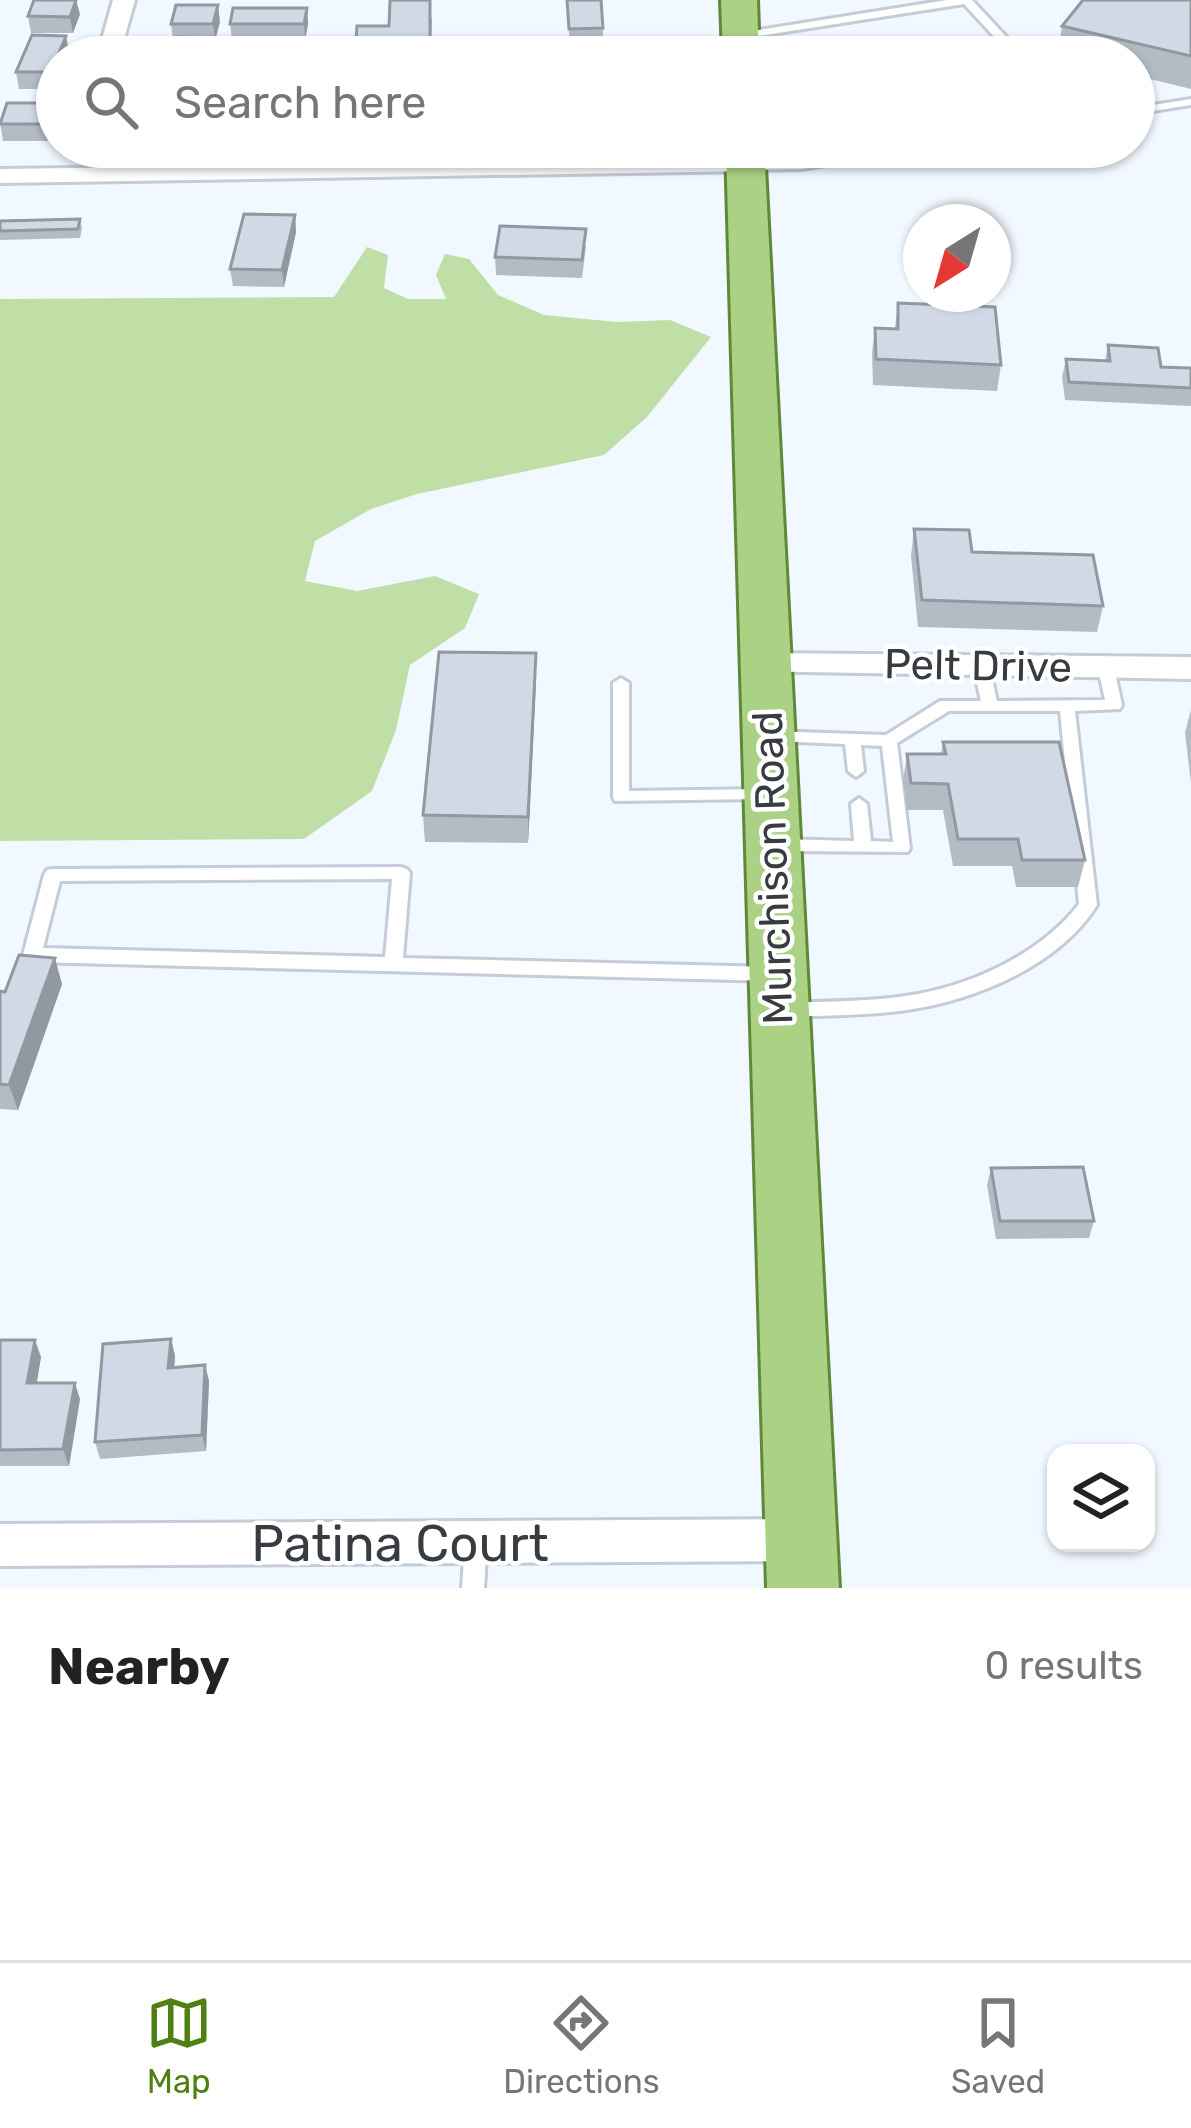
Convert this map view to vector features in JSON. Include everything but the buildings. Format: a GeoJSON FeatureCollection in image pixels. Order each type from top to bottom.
{"type":"FeatureCollection","features":[{"type":"Feature","properties":{"kind":"main road","name":"Murchison Road"},"geometry":{"type":"LineString","coordinates":[[745,168],[802,1564]]}},
{"type":"Feature","properties":{"kind":"street"},"geometry":{"type":"LineString","coordinates":[[114,36],[124,0]]}},
{"type":"Feature","properties":{"kind":"street"},"geometry":{"type":"LineString","coordinates":[[75,175],[77,168]]}},
{"type":"Feature","properties":{"kind":"street"},"geometry":{"type":"LineString","coordinates":[[0,176],[306,168]]}},
{"type":"Feature","properties":{"kind":"street","name":"Pelt Drive"},"geometry":{"type":"LineString","coordinates":[[765,664],[1191,668]]}},
{"type":"Feature","properties":{"kind":"street","name":"Patina Court"},"geometry":{"type":"LineString","coordinates":[[0,1545],[476,1542],[802,1564]]}},
{"type":"Feature","properties":{"kind":"lane"},"geometry":{"type":"LineString","coordinates":[[740,31],[966,0],[999,36]]}},
{"type":"Feature","properties":{"kind":"lane"},"geometry":{"type":"LineString","coordinates":[[1155,108],[1191,102]]}},
{"type":"Feature","properties":{"kind":"lane"},"geometry":{"type":"LineString","coordinates":[[981,666],[990,706]]}},
{"type":"Feature","properties":{"kind":"lane"},"geometry":{"type":"LineString","coordinates":[[768,735],[889,741],[946,705],[1114,705],[1106,668]]}},
{"type":"Feature","properties":{"kind":"lane"},"geometry":{"type":"LineString","coordinates":[[621,683],[621,797],[771,820],[863,847],[902,848],[889,741]]}},
{"type":"Feature","properties":{"kind":"lane"},"geometry":{"type":"LineString","coordinates":[[394,962],[401,873],[53,875],[32,955],[394,962],[778,993],[935,998],[1024,960],[1073,929],[1088,905],[1067,706]]}},
{"type":"Feature","properties":{"kind":"lane"},"geometry":{"type":"LineString","coordinates":[[852,739],[856,771]]}},
{"type":"Feature","properties":{"kind":"lane"},"geometry":{"type":"LineString","coordinates":[[859,804],[863,847]]}},
{"type":"Feature","properties":{"kind":"lane"},"geometry":{"type":"LineString","coordinates":[[473,1588],[476,1542]]}},
{"type":"Feature","properties":{"kind":"green space"},"geometry":{"type":"Polygon","coordinates":[[[367,247],[388,255],[384,288],[408,299],[446,299],[436,275],[445,254],[469,259],[498,295],[544,315],[617,322],[670,320],[711,337],[647,417],[604,455],[417,494],[371,509],[315,541],[305,581],[357,591],[435,576],[479,594],[465,628],[410,665],[396,730],[372,791],[304,839],[0,841],[0,299],[334,297],[367,247]]]}}]}
